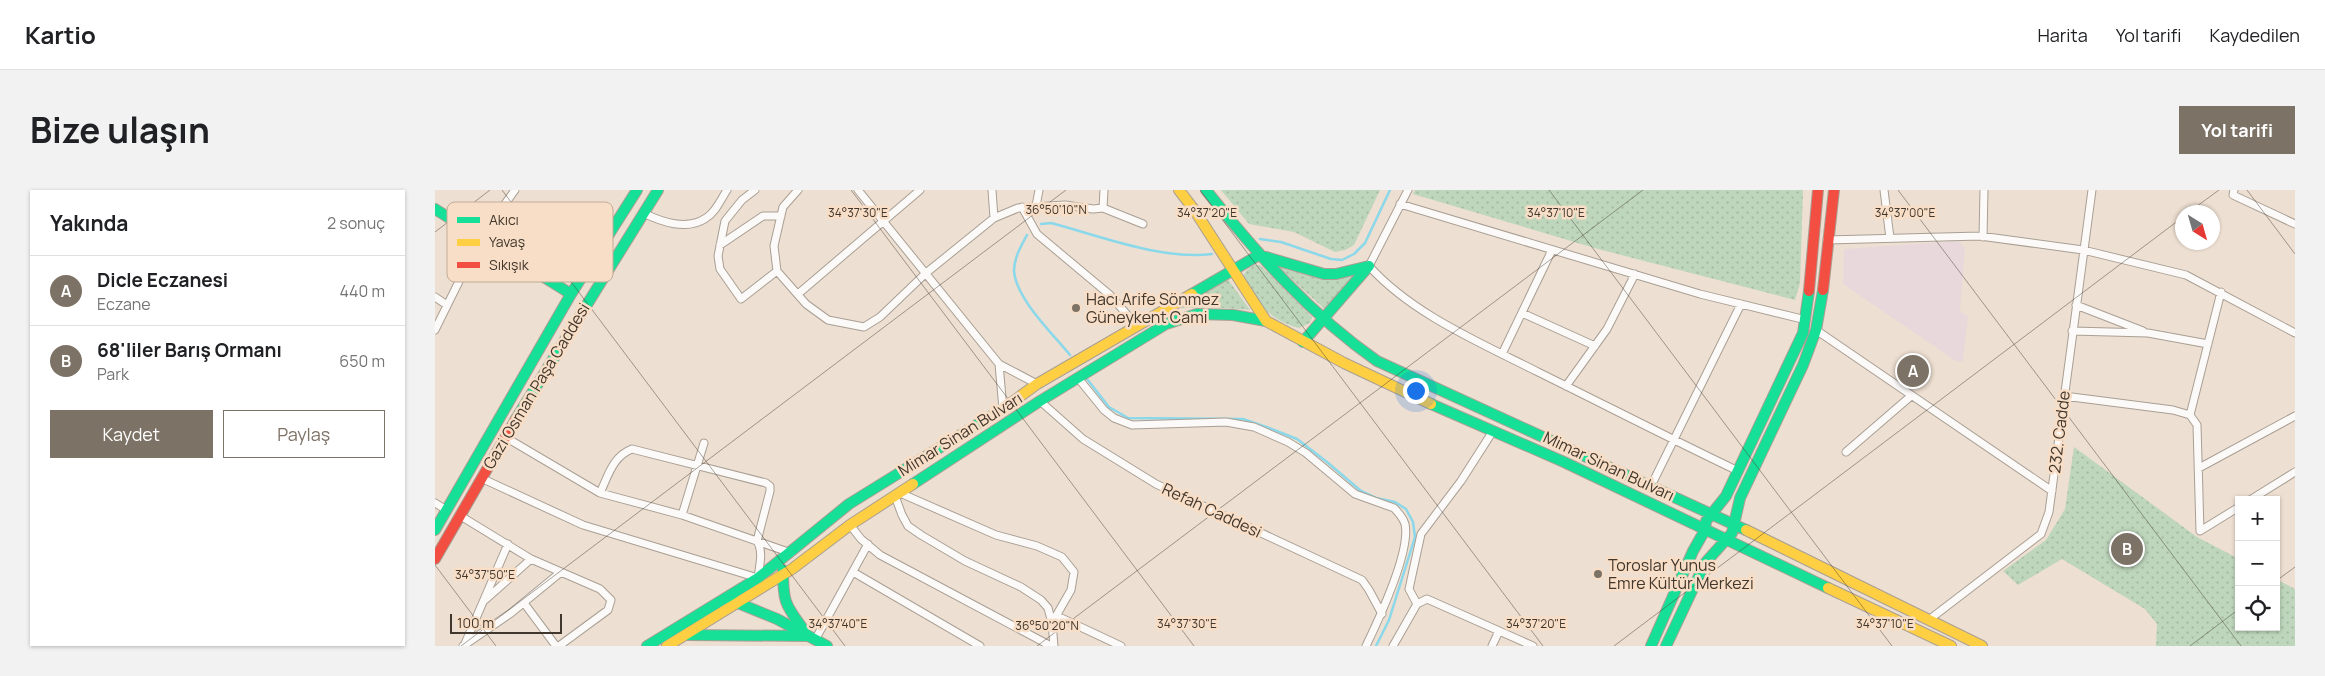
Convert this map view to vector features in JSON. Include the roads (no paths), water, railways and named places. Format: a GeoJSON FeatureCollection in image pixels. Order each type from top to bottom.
{"type":"FeatureCollection","features":[{"type":"Feature","properties":{"kind":"main road","name":"Gazi Osman Paşa Caddesi"},"geometry":{"type":"LineString","coordinates":[[613,228],[637,190]]}},
{"type":"Feature","properties":{"kind":"main road","name":"Gazi Osman Paşa Caddesi"},"geometry":{"type":"LineString","coordinates":[[613,262],[658,190]]}},
{"type":"Feature","properties":{"kind":"main road"},"geometry":{"type":"LineString","coordinates":[[1179,190],[1195,211],[1233,271],[1259,255],[1324,274],[1337,274],[1369,266]]}},
{"type":"Feature","properties":{"kind":"main road","name":"Mimar Sinan Bulvarı"},"geometry":{"type":"LineString","coordinates":[[1206,190],[1259,255],[1353,345],[1377,361],[1733,524],[1982,646]]}},
{"type":"Feature","properties":{"kind":"main road"},"geometry":{"type":"LineString","coordinates":[[1651,646],[1693,551],[1705,530],[1707,521],[1726,496],[1792,360],[1806,320],[1818,190]]}},
{"type":"Feature","properties":{"kind":"main road"},"geometry":{"type":"LineString","coordinates":[[1666,646],[1705,563],[1732,533],[1740,498],[1803,365],[1816,330],[1821,309],[1827,240],[1834,190]]}},
{"type":"Feature","properties":{"kind":"main road"},"geometry":{"type":"LineString","coordinates":[[435,209],[447,216]]}},
{"type":"Feature","properties":{"kind":"main road"},"geometry":{"type":"LineString","coordinates":[[1303,342],[1369,266]]}},
{"type":"Feature","properties":{"kind":"main road","name":"Mimar Sinan Bulvarı"},"geometry":{"type":"LineString","coordinates":[[647,646],[725,599],[781,562],[849,504],[1003,409],[1037,384],[1136,325],[1233,271],[1266,321]]}},
{"type":"Feature","properties":{"kind":"main road"},"geometry":{"type":"LineString","coordinates":[[552,282],[571,294]]}},
{"type":"Feature","properties":{"kind":"main road","name":"Gazi Osman Paşa Caddesi"},"geometry":{"type":"LineString","coordinates":[[435,530],[445,509],[579,282]]}},
{"type":"Feature","properties":{"kind":"main road","name":"Gazi Osman Paşa Caddesi"},"geometry":{"type":"LineString","coordinates":[[435,559],[505,437],[600,282]]}},
{"type":"Feature","properties":{"kind":"main road","name":"Mimar Sinan Bulvarı"},"geometry":{"type":"LineString","coordinates":[[667,646],[784,574],[850,525],[1040,401],[1166,324],[1197,314],[1233,316],[1266,321],[1370,376],[1564,462],[1951,646]]}},
{"type":"Feature","properties":{"kind":"main road"},"geometry":{"type":"LineString","coordinates":[[781,562],[784,574],[783,597],[787,607],[811,638]]}},
{"type":"Feature","properties":{"kind":"main road"},"geometry":{"type":"LineString","coordinates":[[725,599],[777,619],[827,646]]}},
{"type":"Feature","properties":{"kind":"main road"},"geometry":{"type":"LineString","coordinates":[[686,635],[811,638]]}},
{"type":"Feature","properties":{"kind":"street"},"geometry":{"type":"LineString","coordinates":[[506,202],[515,190]]}},
{"type":"Feature","properties":{"kind":"street"},"geometry":{"type":"LineString","coordinates":[[643,213],[672,224],[691,223],[706,219],[716,208],[727,190]]}},
{"type":"Feature","properties":{"kind":"street"},"geometry":{"type":"LineString","coordinates":[[755,190],[742,200],[725,221],[718,256],[720,269],[741,299],[777,271]]}},
{"type":"Feature","properties":{"kind":"street"},"geometry":{"type":"LineString","coordinates":[[858,190],[999,364],[1037,384]]}},
{"type":"Feature","properties":{"kind":"street"},"geometry":{"type":"LineString","coordinates":[[798,294],[920,190]]}},
{"type":"Feature","properties":{"kind":"street"},"geometry":{"type":"LineString","coordinates":[[992,190],[994,218]]}},
{"type":"Feature","properties":{"kind":"street"},"geometry":{"type":"LineString","coordinates":[[1036,206],[1039,190]]}},
{"type":"Feature","properties":{"kind":"street"},"geometry":{"type":"LineString","coordinates":[[1103,208],[1104,190]]}},
{"type":"Feature","properties":{"kind":"street"},"geometry":{"type":"LineString","coordinates":[[1408,190],[1369,266],[1383,282],[1408,301],[1502,354],[1739,471]]}},
{"type":"Feature","properties":{"kind":"street"},"geometry":{"type":"LineString","coordinates":[[1884,190],[1890,238]]}},
{"type":"Feature","properties":{"kind":"street"},"geometry":{"type":"LineString","coordinates":[[1983,237],[1984,190]]}},
{"type":"Feature","properties":{"kind":"street","name":"232. Cadde"},"geometry":{"type":"LineString","coordinates":[[1931,620],[2041,534],[2049,512],[2091,190]]}},
{"type":"Feature","properties":{"kind":"street"},"geometry":{"type":"LineString","coordinates":[[2234,190],[2233,195],[2295,224]]}},
{"type":"Feature","properties":{"kind":"street"},"geometry":{"type":"LineString","coordinates":[[795,191],[783,207],[774,246],[777,271],[806,304],[827,320],[864,326],[880,317],[926,274],[994,218],[1022,207],[1065,205],[1093,209],[1103,208],[1143,224]]}},
{"type":"Feature","properties":{"kind":"street"},"geometry":{"type":"LineString","coordinates":[[1400,204],[1635,274],[1806,320]]}},
{"type":"Feature","properties":{"kind":"street"},"geometry":{"type":"LineString","coordinates":[[1022,207],[1037,234],[1110,295],[1136,325]]}},
{"type":"Feature","properties":{"kind":"street"},"geometry":{"type":"LineString","coordinates":[[720,245],[763,216],[781,216]]}},
{"type":"Feature","properties":{"kind":"street"},"geometry":{"type":"LineString","coordinates":[[1827,240],[1983,237],[2083,250],[2186,275],[2295,333]]}},
{"type":"Feature","properties":{"kind":"street"},"geometry":{"type":"LineString","coordinates":[[1502,354],[1553,250]]}},
{"type":"Feature","properties":{"kind":"street"},"geometry":{"type":"LineString","coordinates":[[1566,386],[1607,329],[1635,274]]}},
{"type":"Feature","properties":{"kind":"street"},"geometry":{"type":"LineString","coordinates":[[435,330],[458,282]]}},
{"type":"Feature","properties":{"kind":"street"},"geometry":{"type":"LineString","coordinates":[[2190,415],[2221,292]]}},
{"type":"Feature","properties":{"kind":"street"},"geometry":{"type":"LineString","coordinates":[[435,297],[447,305]]}},
{"type":"Feature","properties":{"kind":"street"},"geometry":{"type":"LineString","coordinates":[[1651,486],[1741,304]]}},
{"type":"Feature","properties":{"kind":"street"},"geometry":{"type":"LineString","coordinates":[[2076,306],[2148,333]]}},
{"type":"Feature","properties":{"kind":"street"},"geometry":{"type":"LineString","coordinates":[[1522,313],[1595,346]]}},
{"type":"Feature","properties":{"kind":"street"},"geometry":{"type":"LineString","coordinates":[[1816,330],[2052,490]]}},
{"type":"Feature","properties":{"kind":"street"},"geometry":{"type":"LineString","coordinates":[[2072,331],[2148,333],[2208,344]]}},
{"type":"Feature","properties":{"kind":"street"},"geometry":{"type":"LineString","coordinates":[[999,364],[1003,409]]}},
{"type":"Feature","properties":{"kind":"street"},"geometry":{"type":"LineString","coordinates":[[1078,378],[1114,418],[1132,425],[1226,422],[1254,427],[1288,442],[1306,453],[1355,494],[1394,508],[1405,523],[1405,540],[1382,614],[1366,646]]}},
{"type":"Feature","properties":{"kind":"street"},"geometry":{"type":"LineString","coordinates":[[1846,452],[1911,396]]}},
{"type":"Feature","properties":{"kind":"street"},"geometry":{"type":"LineString","coordinates":[[2064,396],[2173,410],[2190,415],[2197,425],[2200,531],[2235,509]]}},
{"type":"Feature","properties":{"kind":"street","name":"Refah Caddesi"},"geometry":{"type":"LineString","coordinates":[[1040,401],[1083,439],[1156,484],[1362,580],[1382,614]]}},
{"type":"Feature","properties":{"kind":"street"},"geometry":{"type":"LineString","coordinates":[[2199,468],[2295,416]]}},
{"type":"Feature","properties":{"kind":"street"},"geometry":{"type":"LineString","coordinates":[[1417,604],[1409,589],[1421,534],[1461,481],[1493,431]]}},
{"type":"Feature","properties":{"kind":"street"},"geometry":{"type":"LineString","coordinates":[[505,437],[600,493],[682,515],[792,553]]}},
{"type":"Feature","properties":{"kind":"street"},"geometry":{"type":"LineString","coordinates":[[682,515],[704,443]]}},
{"type":"Feature","properties":{"kind":"street"},"geometry":{"type":"LineString","coordinates":[[600,493],[615,459],[632,449],[766,483],[770,486],[757,540],[761,556],[758,590]]}},
{"type":"Feature","properties":{"kind":"street"},"geometry":{"type":"LineString","coordinates":[[2256,496],[2295,472]]}},
{"type":"Feature","properties":{"kind":"street"},"geometry":{"type":"LineString","coordinates":[[481,478],[583,525],[758,578]]}},
{"type":"Feature","properties":{"kind":"street"},"geometry":{"type":"LineString","coordinates":[[897,494],[996,535],[1037,546],[1062,557],[1074,572],[1071,590],[1053,623]]}},
{"type":"Feature","properties":{"kind":"street"},"geometry":{"type":"LineString","coordinates":[[850,525],[880,555],[1052,646],[1053,623],[1048,608],[1041,600],[1021,587],[965,561],[909,526],[902,515],[897,494]]}},
{"type":"Feature","properties":{"kind":"street"},"geometry":{"type":"LineString","coordinates":[[435,502],[445,509]]}},
{"type":"Feature","properties":{"kind":"street"},"geometry":{"type":"LineString","coordinates":[[459,515],[531,559],[600,589],[608,595],[611,605],[608,610],[557,646],[524,603]]}},
{"type":"Feature","properties":{"kind":"street"},"geometry":{"type":"LineString","coordinates":[[463,646],[508,544]]}},
{"type":"Feature","properties":{"kind":"street"},"geometry":{"type":"LineString","coordinates":[[811,638],[853,572],[868,544]]}},
{"type":"Feature","properties":{"kind":"street"},"geometry":{"type":"LineString","coordinates":[[482,603],[531,559]]}},
{"type":"Feature","properties":{"kind":"street"},"geometry":{"type":"LineString","coordinates":[[463,646],[524,603],[561,572]]}},
{"type":"Feature","properties":{"kind":"street"},"geometry":{"type":"LineString","coordinates":[[853,572],[980,646]]}},
{"type":"Feature","properties":{"kind":"street"},"geometry":{"type":"LineString","coordinates":[[1393,646],[1417,604],[1427,599],[1533,646]]}},
{"type":"Feature","properties":{"kind":"street"},"geometry":{"type":"LineString","coordinates":[[1057,616],[1121,646]]}},
{"type":"Feature","properties":{"kind":"street"},"geometry":{"type":"LineString","coordinates":[[1493,646],[1499,631]]}},
{"type":"Feature","properties":{"kind":"street"},"geometry":{"type":"LineString","coordinates":[[1035,646],[1038,638]]}},
{"type":"Feature","properties":{"kind":"waterway"},"geometry":{"type":"LineString","coordinates":[[1260,239],[1281,242],[1331,259],[1342,260],[1354,254],[1365,243],[1390,190]]}},
{"type":"Feature","properties":{"kind":"waterway"},"geometry":{"type":"LineString","coordinates":[[1041,224],[1051,223],[1131,246],[1172,254],[1212,254]]}},
{"type":"Feature","properties":{"kind":"waterway"},"geometry":{"type":"LineString","coordinates":[[1027,235],[1015,261],[1016,282],[1036,316],[1070,355]]}},
{"type":"Feature","properties":{"kind":"waterway"},"geometry":{"type":"LineString","coordinates":[[1087,379],[1109,407],[1128,418],[1243,419],[1297,439],[1361,491],[1376,498],[1395,502],[1406,509],[1413,522],[1415,537],[1389,620],[1376,646]]}},
{"type":"Feature","properties":{"kind":"place","name":"Hacı Arife Sönmez Güneykent Cami"},"geometry":{"type":"Point","coordinates":[1076,308]}},
{"type":"Feature","properties":{"kind":"place","name":"Dicle Eczanesi"},"geometry":{"type":"Point","coordinates":[1913,371]}},
{"type":"Feature","properties":{"kind":"place","name":"68'liler Barış Ormanı"},"geometry":{"type":"Point","coordinates":[2127,549]}},
{"type":"Feature","properties":{"kind":"place","name":"Toroslar Yunus Emre Kültür Merkezi"},"geometry":{"type":"Point","coordinates":[1598,574]}}]}
